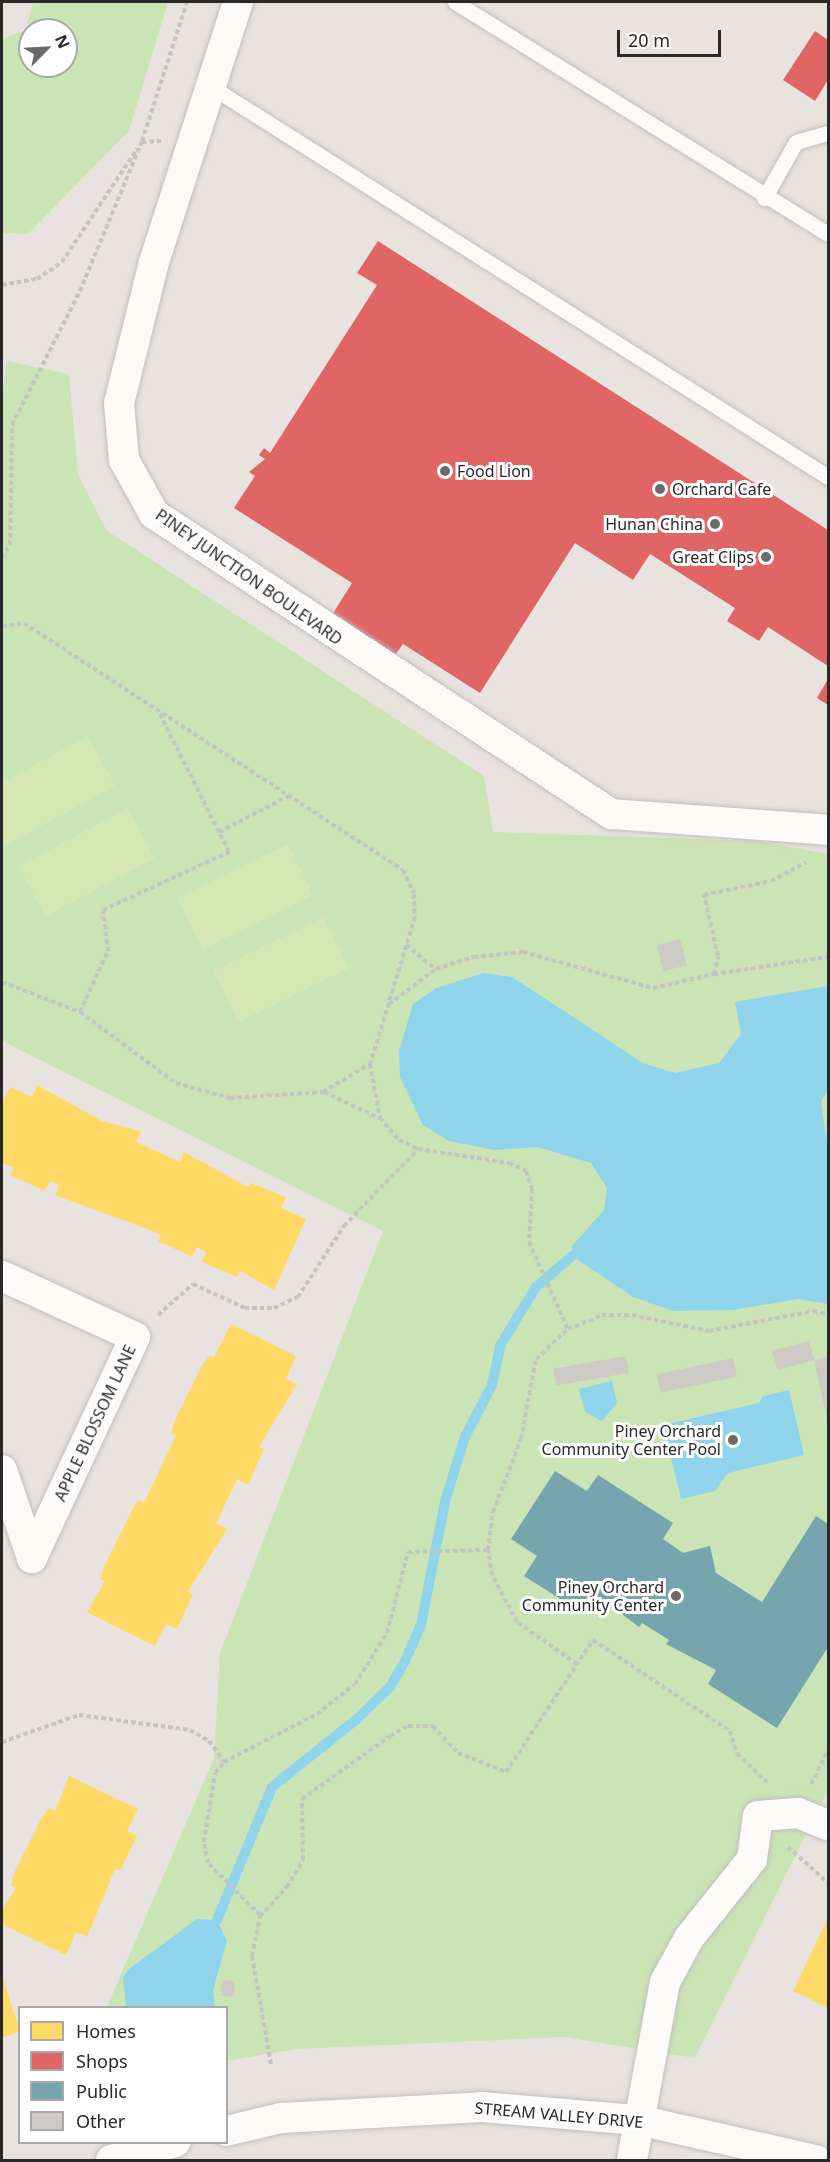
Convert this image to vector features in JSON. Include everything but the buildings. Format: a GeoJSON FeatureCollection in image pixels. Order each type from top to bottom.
{"type":"FeatureCollection","features":[{"type":"Feature","properties":{"kind":"street","name":"PINEY JUNCTION BOULEVARD"},"geometry":{"type":"LineString","coordinates":[[238,2],[154,262],[119,403],[124,460],[154,514],[288,607],[611,814],[823,843]]}},
{"type":"Feature","properties":{"kind":"street","name":"APPLE BLOSSOM LANE"},"geometry":{"type":"LineString","coordinates":[[2,1276],[135,1337],[32,1558],[2,1470]]}},
{"type":"Feature","properties":{"kind":"street"},"geometry":{"type":"LineString","coordinates":[[632,2160],[665,1982],[688,1938],[752,1859],[758,1816],[798,1813],[828,1825]]}},
{"type":"Feature","properties":{"kind":"street","name":"STREAM VALLEY DRIVE"},"geometry":{"type":"LineString","coordinates":[[228,2131],[281,2118],[482,2107],[638,2120],[816,2160]]}},
{"type":"Feature","properties":{"kind":"street"},"geometry":{"type":"LineString","coordinates":[[111,2160],[169,2144]]}},
{"type":"Feature","properties":{"kind":"lane"},"geometry":{"type":"LineString","coordinates":[[455,2],[764,198],[828,234]]}},
{"type":"Feature","properties":{"kind":"lane"},"geometry":{"type":"LineString","coordinates":[[210,86],[828,477]]}},
{"type":"Feature","properties":{"kind":"lane"},"geometry":{"type":"LineString","coordinates":[[764,198],[796,141],[828,133]]}},
{"type":"Feature","properties":{"kind":"path"},"geometry":{"type":"LineString","coordinates":[[2,558],[10,545],[12,425],[80,291],[142,141],[187,2]]}},
{"type":"Feature","properties":{"kind":"path"},"geometry":{"type":"LineString","coordinates":[[142,141],[193,141]]}},
{"type":"Feature","properties":{"kind":"path"},"geometry":{"type":"LineString","coordinates":[[2,285],[37,279],[62,262],[142,141]]}},
{"type":"Feature","properties":{"kind":"path"},"geometry":{"type":"LineString","coordinates":[[2,626],[24,623],[403,870],[414,894],[415,917],[370,1064],[380,1118]]}},
{"type":"Feature","properties":{"kind":"path"},"geometry":{"type":"LineString","coordinates":[[80,1012],[108,951],[103,910],[229,852],[159,713]]}},
{"type":"Feature","properties":{"kind":"path"},"geometry":{"type":"LineString","coordinates":[[219,832],[289,796]]}},
{"type":"Feature","properties":{"kind":"path"},"geometry":{"type":"LineString","coordinates":[[714,974],[718,956],[704,895],[771,881],[823,843]]}},
{"type":"Feature","properties":{"kind":"path"},"geometry":{"type":"LineString","coordinates":[[406,945],[436,969]]}},
{"type":"Feature","properties":{"kind":"path"},"geometry":{"type":"LineString","coordinates":[[388,1005],[436,969],[474,957],[523,952],[653,988],[714,974],[828,957]]}},
{"type":"Feature","properties":{"kind":"path"},"geometry":{"type":"LineString","coordinates":[[2,982],[80,1012],[176,1083],[230,1098],[323,1092],[370,1064]]}},
{"type":"Feature","properties":{"kind":"path"},"geometry":{"type":"LineString","coordinates":[[323,1092],[380,1118],[399,1140],[418,1149],[509,1163],[526,1171],[532,1189],[529,1242],[568,1329]]}},
{"type":"Feature","properties":{"kind":"path"},"geometry":{"type":"LineString","coordinates":[[135,1337],[193,1284],[245,1308],[274,1308],[298,1297],[344,1226],[418,1149]]}},
{"type":"Feature","properties":{"kind":"path"},"geometry":{"type":"LineString","coordinates":[[577,1664],[517,1622],[492,1575],[488,1550],[493,1512],[521,1439],[536,1359],[568,1329],[602,1315],[632,1315],[709,1331],[813,1311],[828,1314]]}},
{"type":"Feature","properties":{"kind":"path"},"geometry":{"type":"LineString","coordinates":[[260,1916],[219,1877],[208,1863],[204,1842],[210,1787],[224,1762],[317,1713],[355,1684],[387,1633],[408,1552],[488,1550]]}},
{"type":"Feature","properties":{"kind":"path"},"geometry":{"type":"LineString","coordinates":[[271,2064],[252,1956],[260,1916],[287,1887],[303,1860],[302,1799],[408,1726],[433,1726],[458,1753],[506,1773],[593,1640],[730,1731],[737,1754],[770,1786]]}},
{"type":"Feature","properties":{"kind":"path"},"geometry":{"type":"LineString","coordinates":[[2,1742],[79,1714],[190,1730],[208,1741],[224,1762]]}},
{"type":"Feature","properties":{"kind":"path"},"geometry":{"type":"LineString","coordinates":[[808,1790],[828,1750]]}},
{"type":"Feature","properties":{"kind":"path"},"geometry":{"type":"LineString","coordinates":[[786,1845],[828,1883]]}},
{"type":"Feature","properties":{"kind":"green space"},"geometry":{"type":"Polygon","coordinates":[[[33,2],[168,2],[129,131],[28,234],[2,233],[2,39],[18,33],[18,78],[78,78],[78,18],[29,18],[33,2]]]}},
{"type":"Feature","properties":{"kind":"green space"},"geometry":{"type":"Polygon","coordinates":[[[7,361],[69,374],[78,475],[107,531],[484,776],[493,832],[756,841],[828,854],[828,1790],[695,2058],[564,2037],[296,2049],[228,2061],[228,2006],[107,2006],[214,1758],[220,1653],[383,1231],[2,1041],[2,397],[7,361]]]}},
{"type":"Feature","properties":{"kind":"green space"},"geometry":{"type":"Polygon","coordinates":[[[88,736],[115,786],[6,845],[2,836],[2,783],[88,736]]]}},
{"type":"Feature","properties":{"kind":"green space"},"geometry":{"type":"Polygon","coordinates":[[[128,808],[155,858],[45,917],[19,866],[128,808]]]}},
{"type":"Feature","properties":{"kind":"green space"},"geometry":{"type":"Polygon","coordinates":[[[288,844],[313,895],[202,949],[177,898],[288,844]]]}},
{"type":"Feature","properties":{"kind":"green space"},"geometry":{"type":"Polygon","coordinates":[[[324,917],[349,968],[238,1022],[213,971],[324,917]]]}},
{"type":"Feature","properties":{"kind":"water"},"geometry":{"type":"Polygon","coordinates":[[[483,973],[512,977],[643,1063],[675,1073],[719,1063],[741,1034],[735,1002],[828,986],[828,1090],[821,1102],[828,1151],[828,1304],[798,1299],[734,1310],[673,1311],[633,1297],[572,1256],[572,1246],[604,1210],[607,1188],[591,1163],[537,1147],[494,1150],[449,1141],[423,1125],[400,1077],[399,1051],[413,1004],[436,988],[483,973]]]}},
{"type":"Feature","properties":{"kind":"water"},"geometry":{"type":"Polygon","coordinates":[[[612,1381],[617,1403],[602,1421],[585,1412],[579,1389],[612,1381]]]}},
{"type":"Feature","properties":{"kind":"water","name":"Piney Orchard Community Center Pool"},"geometry":{"type":"Polygon","coordinates":[[[789,1390],[804,1455],[728,1473],[715,1491],[681,1499],[663,1425],[759,1403],[763,1396],[789,1390]]]}},
{"type":"Feature","properties":{"kind":"water"},"geometry":{"type":"Polygon","coordinates":[[[197,1919],[217,1920],[227,1941],[213,1990],[215,2006],[126,2006],[123,1977],[129,1969],[197,1919]]]}},
{"type":"Feature","properties":{"kind":"waterway"},"geometry":{"type":"LineString","coordinates":[[217,1920],[272,1787],[358,1718],[390,1687],[405,1661],[421,1625],[445,1501],[465,1437],[492,1385],[500,1346],[536,1287],[572,1256]]}},
{"type":"Feature","properties":{"kind":"place","name":"Food Lion"},"geometry":{"type":"Point","coordinates":[445,471]}},
{"type":"Feature","properties":{"kind":"place","name":"Orchard Cafe"},"geometry":{"type":"Point","coordinates":[660,489]}},
{"type":"Feature","properties":{"kind":"place","name":"Hunan China"},"geometry":{"type":"Point","coordinates":[715,524]}},
{"type":"Feature","properties":{"kind":"place","name":"Great Clips"},"geometry":{"type":"Point","coordinates":[766,557]}},
{"type":"Feature","properties":{"kind":"place","name":"Piney Orchard Community Center Pool"},"geometry":{"type":"Point","coordinates":[733,1440]}},
{"type":"Feature","properties":{"kind":"place","name":"Piney Orchard Community Center"},"geometry":{"type":"Point","coordinates":[676,1596]}}]}
